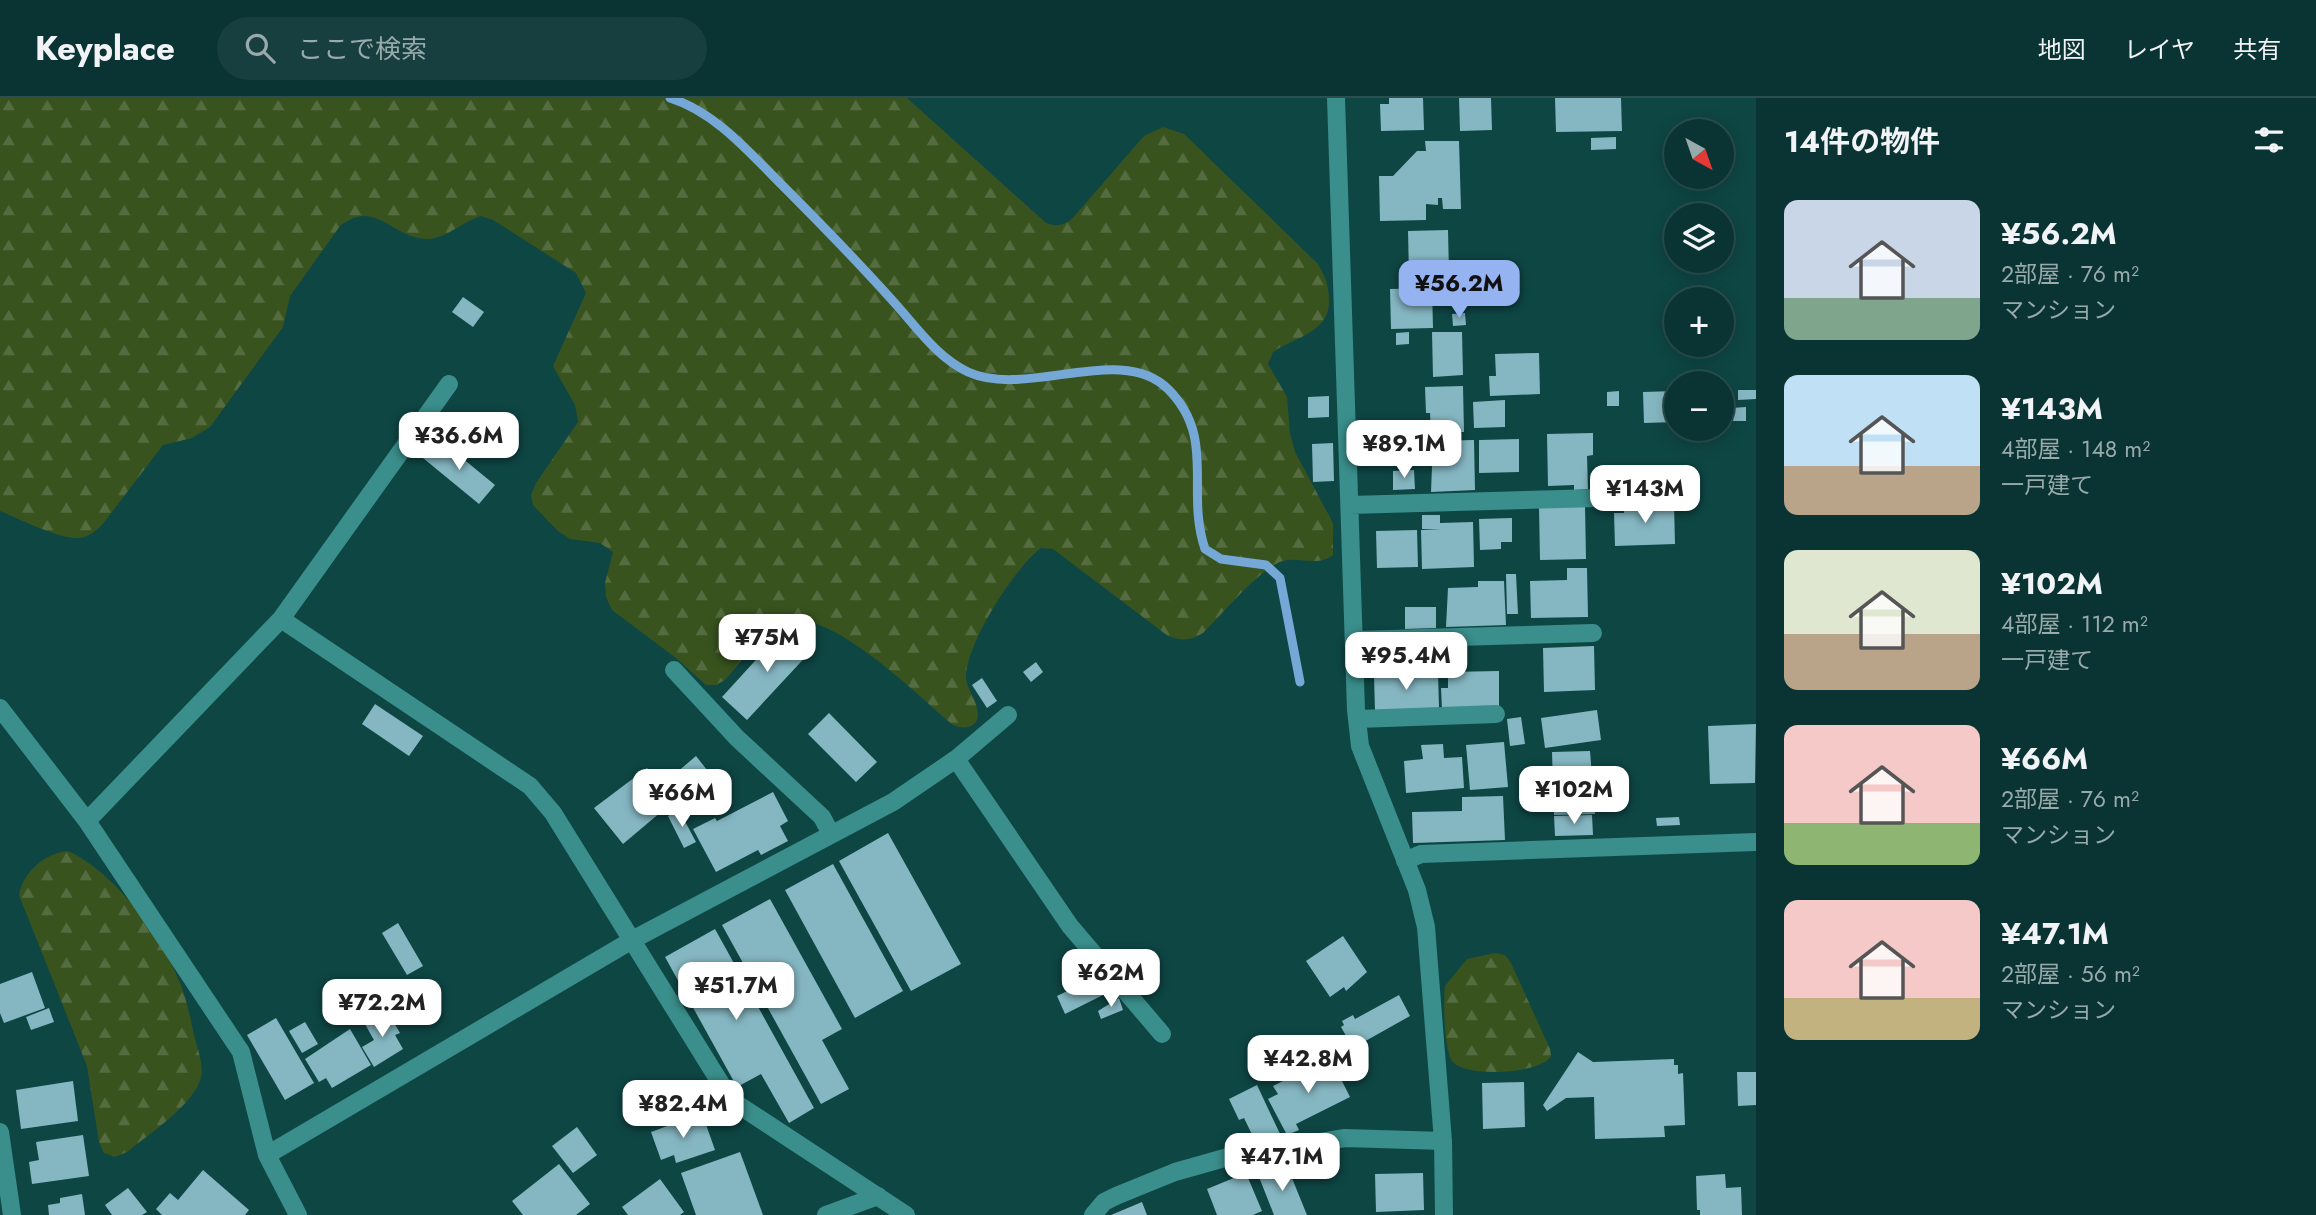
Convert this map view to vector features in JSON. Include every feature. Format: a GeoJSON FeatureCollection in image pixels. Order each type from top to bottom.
{"type":"FeatureCollection","features":[{"type":"Feature","properties":{"kind":"street"},"geometry":{"type":"LineString","coordinates":[[1336,98],[1358,719],[1364,757],[1405,860],[1426,927],[1443,1142],[1444,1215]]}},
{"type":"Feature","properties":{"kind":"street"},"geometry":{"type":"LineString","coordinates":[[87,821],[281,619],[449,384]]}},
{"type":"Feature","properties":{"kind":"street"},"geometry":{"type":"LineString","coordinates":[[1350,505],[1598,498]]}},
{"type":"Feature","properties":{"kind":"street"},"geometry":{"type":"LineString","coordinates":[[281,619],[530,786],[553,813],[634,939],[731,1100],[906,1215]]}},
{"type":"Feature","properties":{"kind":"street"},"geometry":{"type":"LineString","coordinates":[[1354,640],[1592,633]]}},
{"type":"Feature","properties":{"kind":"street"},"geometry":{"type":"LineString","coordinates":[[674,670],[737,738],[822,817],[831,834]]}},
{"type":"Feature","properties":{"kind":"street"},"geometry":{"type":"LineString","coordinates":[[0,708],[87,821],[241,1052],[267,1155],[298,1215]]}},
{"type":"Feature","properties":{"kind":"street"},"geometry":{"type":"LineString","coordinates":[[1358,719],[1496,714]]}},
{"type":"Feature","properties":{"kind":"street"},"geometry":{"type":"LineString","coordinates":[[267,1155],[634,939],[893,802],[956,759],[1009,715]]}},
{"type":"Feature","properties":{"kind":"street"},"geometry":{"type":"LineString","coordinates":[[956,759],[1070,926],[1162,1034]]}},
{"type":"Feature","properties":{"kind":"street"},"geometry":{"type":"LineString","coordinates":[[1405,860],[1421,854],[1756,842]]}},
{"type":"Feature","properties":{"kind":"street"},"geometry":{"type":"LineString","coordinates":[[0,1132],[12,1215]]}},
{"type":"Feature","properties":{"kind":"street"},"geometry":{"type":"LineString","coordinates":[[1093,1215],[1104,1202],[1116,1196],[1175,1171],[1214,1160],[1327,1139],[1386,1137],[1443,1142]]}},
{"type":"Feature","properties":{"kind":"street"},"geometry":{"type":"LineString","coordinates":[[826,1215],[878,1196]]}},
{"type":"Feature","properties":{"kind":"green space"},"geometry":{"type":"Polygon","coordinates":[[[0,98],[907,98],[1045,222],[1055,225],[1071,220],[1144,136],[1163,127],[1184,134],[1318,264],[1326,281],[1329,300],[1324,320],[1310,333],[1273,352],[1268,364],[1287,397],[1290,433],[1295,452],[1333,523],[1333,555],[1320,561],[1287,560],[1272,566],[1251,583],[1203,633],[1194,638],[1182,639],[1168,636],[1053,549],[1041,548],[1018,572],[993,608],[974,646],[966,678],[978,715],[975,723],[969,727],[953,725],[896,675],[847,639],[823,626],[801,620],[783,623],[767,633],[725,680],[716,685],[706,685],[676,658],[612,610],[606,597],[605,583],[613,552],[600,543],[570,539],[558,531],[533,505],[531,495],[536,483],[578,422],[575,405],[553,366],[586,293],[576,273],[493,220],[481,216],[433,239],[414,237],[373,217],[352,218],[340,226],[290,296],[283,327],[210,427],[192,438],[163,445],[102,525],[92,533],[79,538],[50,532],[0,511],[0,98]]]}},
{"type":"Feature","properties":{"kind":"green space"},"geometry":{"type":"Polygon","coordinates":[[[68,851],[85,860],[118,888],[160,942],[188,1006],[201,1061],[201,1077],[190,1098],[158,1128],[127,1152],[115,1157],[104,1153],[99,1142],[87,1066],[19,895],[25,879],[36,865],[51,855],[68,851]]]}},
{"type":"Feature","properties":{"kind":"green space"},"geometry":{"type":"Polygon","coordinates":[[[1495,953],[1505,955],[1511,963],[1550,1049],[1551,1056],[1533,1067],[1488,1072],[1461,1067],[1453,1062],[1450,1056],[1445,1026],[1445,986],[1467,959],[1495,953]]]}},
{"type":"Feature","properties":{"kind":"building"},"geometry":{"type":"Polygon","coordinates":[[[1389,98],[1423,98],[1424,130],[1381,131],[1380,104],[1389,104],[1389,98]]]}},
{"type":"Feature","properties":{"kind":"building"},"geometry":{"type":"Polygon","coordinates":[[[1459,98],[1491,98],[1492,130],[1460,131],[1459,98]]]}},
{"type":"Feature","properties":{"kind":"building"},"geometry":{"type":"Polygon","coordinates":[[[1555,98],[1621,98],[1622,131],[1556,132],[1555,98]]]}},
{"type":"Feature","properties":{"kind":"building"},"geometry":{"type":"Polygon","coordinates":[[[1616,137],[1616,149],[1591,150],[1591,138],[1616,137]]]}},
{"type":"Feature","properties":{"kind":"building"},"geometry":{"type":"Polygon","coordinates":[[[1425,141],[1459,141],[1461,209],[1443,209],[1442,198],[1438,198],[1438,205],[1426,204],[1426,220],[1380,221],[1379,176],[1393,176],[1417,151],[1426,151],[1425,141]]]}},
{"type":"Feature","properties":{"kind":"building"},"geometry":{"type":"Polygon","coordinates":[[[1448,230],[1449,273],[1409,274],[1408,231],[1448,230]]]}},
{"type":"Feature","properties":{"kind":"building"},"geometry":{"type":"Polygon","coordinates":[[[1432,288],[1433,328],[1391,329],[1390,289],[1432,288]]]}},
{"type":"Feature","properties":{"kind":"building"},"geometry":{"type":"Polygon","coordinates":[[[463,297],[484,312],[473,327],[452,312],[463,297]]]}},
{"type":"Feature","properties":{"kind":"building"},"geometry":{"type":"Polygon","coordinates":[[[1465,313],[1466,325],[1453,326],[1452,314],[1465,313]]]}},
{"type":"Feature","properties":{"kind":"building"},"geometry":{"type":"Polygon","coordinates":[[[1409,332],[1409,344],[1396,345],[1396,333],[1409,332]]]}},
{"type":"Feature","properties":{"kind":"building"},"geometry":{"type":"Polygon","coordinates":[[[1432,332],[1462,332],[1463,375],[1433,377],[1432,332]]]}},
{"type":"Feature","properties":{"kind":"building"},"geometry":{"type":"Polygon","coordinates":[[[1539,353],[1540,394],[1490,396],[1489,376],[1496,376],[1495,354],[1539,353]]]}},
{"type":"Feature","properties":{"kind":"building"},"geometry":{"type":"Polygon","coordinates":[[[1463,386],[1464,432],[1431,432],[1430,413],[1426,413],[1425,387],[1463,386]]]}},
{"type":"Feature","properties":{"kind":"building"},"geometry":{"type":"Polygon","coordinates":[[[1738,390],[1756,390],[1756,399],[1738,400],[1738,390]]]}},
{"type":"Feature","properties":{"kind":"building"},"geometry":{"type":"Polygon","coordinates":[[[1619,391],[1619,406],[1607,406],[1607,392],[1619,391]]]}},
{"type":"Feature","properties":{"kind":"building"},"geometry":{"type":"Polygon","coordinates":[[[1664,391],[1664,422],[1644,423],[1643,392],[1664,391]]]}},
{"type":"Feature","properties":{"kind":"building"},"geometry":{"type":"Polygon","coordinates":[[[1329,396],[1329,417],[1308,418],[1308,397],[1329,396]]]}},
{"type":"Feature","properties":{"kind":"building"},"geometry":{"type":"Polygon","coordinates":[[[1505,400],[1505,427],[1474,428],[1473,402],[1505,400]]]}},
{"type":"Feature","properties":{"kind":"building"},"geometry":{"type":"Polygon","coordinates":[[[1746,407],[1746,421],[1734,421],[1734,408],[1746,407]]]}},
{"type":"Feature","properties":{"kind":"building"},"geometry":{"type":"Polygon","coordinates":[[[1593,433],[1593,455],[1587,456],[1588,489],[1574,490],[1574,485],[1548,486],[1547,434],[1593,433]]]}},
{"type":"Feature","properties":{"kind":"building"},"geometry":{"type":"Polygon","coordinates":[[[439,439],[495,485],[479,504],[423,458],[439,439]]]}},
{"type":"Feature","properties":{"kind":"building"},"geometry":{"type":"Polygon","coordinates":[[[1519,439],[1519,472],[1479,473],[1479,440],[1519,439]]]}},
{"type":"Feature","properties":{"kind":"building"},"geometry":{"type":"Polygon","coordinates":[[[1474,440],[1475,490],[1431,492],[1433,441],[1474,440]]]}},
{"type":"Feature","properties":{"kind":"building"},"geometry":{"type":"Polygon","coordinates":[[[1333,443],[1334,481],[1313,482],[1312,444],[1333,443]]]}},
{"type":"Feature","properties":{"kind":"building"},"geometry":{"type":"Polygon","coordinates":[[[1414,470],[1415,489],[1393,490],[1393,471],[1414,470]]]}},
{"type":"Feature","properties":{"kind":"building"},"geometry":{"type":"Polygon","coordinates":[[[1674,503],[1675,544],[1615,546],[1614,513],[1624,513],[1624,505],[1674,503]]]}},
{"type":"Feature","properties":{"kind":"building"},"geometry":{"type":"Polygon","coordinates":[[[1585,505],[1586,559],[1540,560],[1539,507],[1585,505]]]}},
{"type":"Feature","properties":{"kind":"building"},"geometry":{"type":"Polygon","coordinates":[[[1422,515],[1440,515],[1440,523],[1473,522],[1474,567],[1422,569],[1421,530],[1441,530],[1422,529],[1422,515]]]}},
{"type":"Feature","properties":{"kind":"building"},"geometry":{"type":"Polygon","coordinates":[[[1512,518],[1512,542],[1501,542],[1501,549],[1480,550],[1479,519],[1512,518]]]}},
{"type":"Feature","properties":{"kind":"building"},"geometry":{"type":"Polygon","coordinates":[[[1417,530],[1418,567],[1377,568],[1376,531],[1417,530]]]}},
{"type":"Feature","properties":{"kind":"building"},"geometry":{"type":"Polygon","coordinates":[[[1567,568],[1587,568],[1588,617],[1531,618],[1530,581],[1567,580],[1567,568]]]}},
{"type":"Feature","properties":{"kind":"building"},"geometry":{"type":"Polygon","coordinates":[[[1506,574],[1516,574],[1518,614],[1507,614],[1506,574]]]}},
{"type":"Feature","properties":{"kind":"building"},"geometry":{"type":"Polygon","coordinates":[[[1478,581],[1504,581],[1506,625],[1446,627],[1448,588],[1478,587],[1478,581]]]}},
{"type":"Feature","properties":{"kind":"building"},"geometry":{"type":"Polygon","coordinates":[[[1405,607],[1436,607],[1436,628],[1405,629],[1405,607]]]}},
{"type":"Feature","properties":{"kind":"building"},"geometry":{"type":"Polygon","coordinates":[[[786,627],[811,651],[747,720],[722,697],[786,627]]]}},
{"type":"Feature","properties":{"kind":"building"},"geometry":{"type":"Polygon","coordinates":[[[1438,645],[1447,645],[1448,667],[1439,667],[1438,645]]]}},
{"type":"Feature","properties":{"kind":"building"},"geometry":{"type":"Polygon","coordinates":[[[1594,646],[1595,690],[1544,692],[1543,648],[1594,646]]]}},
{"type":"Feature","properties":{"kind":"building"},"geometry":{"type":"Polygon","coordinates":[[[1036,662],[1043,672],[1031,682],[1023,672],[1036,662]]]}},
{"type":"Feature","properties":{"kind":"building"},"geometry":{"type":"Polygon","coordinates":[[[1499,671],[1499,707],[1442,709],[1441,688],[1448,688],[1448,672],[1499,671]]]}},
{"type":"Feature","properties":{"kind":"building"},"geometry":{"type":"Polygon","coordinates":[[[1438,673],[1439,708],[1375,711],[1374,675],[1438,673]]]}},
{"type":"Feature","properties":{"kind":"building"},"geometry":{"type":"Polygon","coordinates":[[[982,678],[997,701],[987,708],[972,685],[982,678]]]}},
{"type":"Feature","properties":{"kind":"building"},"geometry":{"type":"Polygon","coordinates":[[[375,704],[423,736],[409,756],[362,724],[375,704]]]}},
{"type":"Feature","properties":{"kind":"building"},"geometry":{"type":"Polygon","coordinates":[[[1597,710],[1601,740],[1545,748],[1541,718],[1597,710]]]}},
{"type":"Feature","properties":{"kind":"building"},"geometry":{"type":"Polygon","coordinates":[[[829,713],[877,762],[856,782],[808,734],[829,713]]]}},
{"type":"Feature","properties":{"kind":"building"},"geometry":{"type":"Polygon","coordinates":[[[1521,717],[1525,744],[1510,746],[1507,719],[1521,717]]]}},
{"type":"Feature","properties":{"kind":"building"},"geometry":{"type":"Polygon","coordinates":[[[1756,724],[1755,783],[1710,784],[1708,726],[1756,724]]]}},
{"type":"Feature","properties":{"kind":"building"},"geometry":{"type":"Polygon","coordinates":[[[1504,742],[1508,787],[1470,790],[1466,745],[1504,742]]]}},
{"type":"Feature","properties":{"kind":"building"},"geometry":{"type":"Polygon","coordinates":[[[1443,744],[1444,758],[1462,757],[1464,788],[1406,793],[1404,761],[1423,759],[1421,745],[1443,744]]]}},
{"type":"Feature","properties":{"kind":"building"},"geometry":{"type":"Polygon","coordinates":[[[1590,751],[1595,814],[1554,815],[1552,752],[1590,751]]]}},
{"type":"Feature","properties":{"kind":"building"},"geometry":{"type":"Polygon","coordinates":[[[696,756],[711,775],[691,791],[676,773],[696,756]]]}},
{"type":"Feature","properties":{"kind":"building"},"geometry":{"type":"Polygon","coordinates":[[[647,768],[674,801],[623,844],[594,808],[647,768]]]}},
{"type":"Feature","properties":{"kind":"building"},"geometry":{"type":"Polygon","coordinates":[[[773,792],[788,821],[780,826],[788,841],[761,855],[758,850],[716,872],[693,829],[715,818],[717,821],[773,792]]]}},
{"type":"Feature","properties":{"kind":"building"},"geometry":{"type":"Polygon","coordinates":[[[1503,796],[1505,840],[1413,843],[1412,812],[1462,811],[1462,797],[1503,796]]]}},
{"type":"Feature","properties":{"kind":"building"},"geometry":{"type":"Polygon","coordinates":[[[679,810],[696,842],[684,848],[668,816],[679,810]]]}},
{"type":"Feature","properties":{"kind":"building"},"geometry":{"type":"Polygon","coordinates":[[[1592,815],[1593,835],[1555,836],[1554,816],[1592,815]]]}},
{"type":"Feature","properties":{"kind":"building"},"geometry":{"type":"Polygon","coordinates":[[[1679,817],[1680,825],[1657,826],[1656,818],[1679,817]]]}},
{"type":"Feature","properties":{"kind":"building"},"geometry":{"type":"Polygon","coordinates":[[[888,833],[961,964],[911,991],[839,861],[888,833]]]}},
{"type":"Feature","properties":{"kind":"building"},"geometry":{"type":"Polygon","coordinates":[[[833,864],[903,991],[855,1018],[785,890],[833,864]]]}},
{"type":"Feature","properties":{"kind":"building"},"geometry":{"type":"Polygon","coordinates":[[[770,899],[842,1029],[822,1040],[849,1089],[821,1104],[722,925],[770,899]]]}},
{"type":"Feature","properties":{"kind":"building"},"geometry":{"type":"Polygon","coordinates":[[[398,923],[423,966],[407,975],[382,933],[398,923]]]}},
{"type":"Feature","properties":{"kind":"building"},"geometry":{"type":"Polygon","coordinates":[[[715,929],[814,1108],[789,1123],[761,1074],[737,1087],[665,957],[715,929]]]}},
{"type":"Feature","properties":{"kind":"building"},"geometry":{"type":"Polygon","coordinates":[[[1343,936],[1367,972],[1346,991],[1344,987],[1330,997],[1306,961],[1343,936]]]}},
{"type":"Feature","properties":{"kind":"building"},"geometry":{"type":"Polygon","coordinates":[[[32,972],[45,1008],[4,1023],[0,1013],[0,984],[32,972]]]}},
{"type":"Feature","properties":{"kind":"building"},"geometry":{"type":"Polygon","coordinates":[[[1094,978],[1103,995],[1065,1014],[1057,996],[1094,978]]]}},
{"type":"Feature","properties":{"kind":"building"},"geometry":{"type":"Polygon","coordinates":[[[1399,995],[1410,1016],[1353,1048],[1341,1027],[1344,1025],[1342,1021],[1353,1015],[1355,1019],[1399,995]]]}},
{"type":"Feature","properties":{"kind":"building"},"geometry":{"type":"Polygon","coordinates":[[[1119,998],[1123,1010],[1101,1019],[1098,1011],[1119,998]]]}},
{"type":"Feature","properties":{"kind":"building"},"geometry":{"type":"Polygon","coordinates":[[[49,1008],[54,1022],[31,1030],[26,1017],[49,1008]]]}},
{"type":"Feature","properties":{"kind":"building"},"geometry":{"type":"Polygon","coordinates":[[[387,1011],[400,1033],[395,1035],[403,1049],[374,1067],[362,1047],[374,1040],[365,1024],[387,1011]]]}},
{"type":"Feature","properties":{"kind":"building"},"geometry":{"type":"Polygon","coordinates":[[[276,1018],[314,1083],[285,1100],[247,1035],[276,1018]]]}},
{"type":"Feature","properties":{"kind":"building"},"geometry":{"type":"Polygon","coordinates":[[[305,1022],[318,1044],[302,1053],[289,1031],[305,1022]]]}},
{"type":"Feature","properties":{"kind":"building"},"geometry":{"type":"Polygon","coordinates":[[[350,1029],[371,1065],[332,1088],[326,1078],[319,1082],[305,1059],[350,1029]]]}},
{"type":"Feature","properties":{"kind":"building"},"geometry":{"type":"Polygon","coordinates":[[[1578,1052],[1593,1062],[1674,1059],[1674,1065],[1678,1065],[1678,1074],[1683,1073],[1685,1125],[1664,1126],[1665,1137],[1595,1139],[1594,1097],[1566,1098],[1547,1111],[1543,1105],[1578,1052]]]}},
{"type":"Feature","properties":{"kind":"building"},"geometry":{"type":"Polygon","coordinates":[[[1330,1057],[1350,1097],[1296,1124],[1299,1130],[1287,1135],[1268,1099],[1278,1094],[1273,1086],[1330,1057]]]}},
{"type":"Feature","properties":{"kind":"building"},"geometry":{"type":"Polygon","coordinates":[[[1737,1072],[1756,1072],[1756,1105],[1738,1106],[1737,1072]]]}},
{"type":"Feature","properties":{"kind":"building"},"geometry":{"type":"Polygon","coordinates":[[[73,1081],[78,1121],[21,1129],[16,1090],[73,1081]]]}},
{"type":"Feature","properties":{"kind":"building"},"geometry":{"type":"Polygon","coordinates":[[[1524,1082],[1525,1127],[1483,1129],[1482,1083],[1524,1082]]]}},
{"type":"Feature","properties":{"kind":"building"},"geometry":{"type":"Polygon","coordinates":[[[1257,1085],[1281,1136],[1258,1147],[1244,1118],[1239,1120],[1229,1099],[1257,1085]]]}},
{"type":"Feature","properties":{"kind":"building"},"geometry":{"type":"Polygon","coordinates":[[[689,1118],[691,1123],[704,1119],[715,1150],[676,1163],[674,1155],[661,1160],[651,1132],[689,1118]]]}},
{"type":"Feature","properties":{"kind":"building"},"geometry":{"type":"Polygon","coordinates":[[[577,1127],[597,1155],[573,1173],[552,1146],[577,1127]]]}},
{"type":"Feature","properties":{"kind":"building"},"geometry":{"type":"Polygon","coordinates":[[[83,1135],[89,1176],[32,1184],[29,1162],[39,1160],[36,1142],[83,1135]]]}},
{"type":"Feature","properties":{"kind":"building"},"geometry":{"type":"Polygon","coordinates":[[[740,1152],[763,1215],[696,1215],[681,1173],[740,1152]]]}},
{"type":"Feature","properties":{"kind":"building"},"geometry":{"type":"Polygon","coordinates":[[[559,1164],[590,1204],[576,1215],[523,1215],[512,1201],[559,1164]]]}},
{"type":"Feature","properties":{"kind":"building"},"geometry":{"type":"Polygon","coordinates":[[[1287,1166],[1307,1215],[1274,1215],[1259,1177],[1287,1166]]]}},
{"type":"Feature","properties":{"kind":"building"},"geometry":{"type":"Polygon","coordinates":[[[203,1170],[249,1210],[245,1215],[162,1215],[156,1209],[170,1193],[178,1200],[203,1170]]]}},
{"type":"Feature","properties":{"kind":"building"},"geometry":{"type":"Polygon","coordinates":[[[1246,1173],[1262,1211],[1253,1215],[1217,1215],[1207,1189],[1246,1173]]]}},
{"type":"Feature","properties":{"kind":"building"},"geometry":{"type":"Polygon","coordinates":[[[1423,1173],[1424,1210],[1376,1212],[1375,1174],[1423,1173]]]}},
{"type":"Feature","properties":{"kind":"building"},"geometry":{"type":"Polygon","coordinates":[[[1725,1174],[1726,1188],[1741,1187],[1742,1215],[1700,1215],[1700,1210],[1697,1210],[1696,1176],[1725,1174]]]}},
{"type":"Feature","properties":{"kind":"building"},"geometry":{"type":"Polygon","coordinates":[[[660,1179],[684,1212],[680,1215],[628,1215],[622,1207],[660,1179]]]}},
{"type":"Feature","properties":{"kind":"building"},"geometry":{"type":"Polygon","coordinates":[[[128,1188],[147,1212],[142,1215],[112,1215],[105,1205],[128,1188]]]}},
{"type":"Feature","properties":{"kind":"building"},"geometry":{"type":"Polygon","coordinates":[[[82,1194],[85,1215],[49,1215],[48,1205],[60,1203],[60,1198],[82,1194]]]}},
{"type":"Feature","properties":{"kind":"building"},"geometry":{"type":"Polygon","coordinates":[[[1142,1202],[1147,1215],[1111,1215],[1142,1202]]]}},
{"type":"Feature","properties":{"kind":"waterway"},"geometry":{"type":"LineString","coordinates":[[670,98],[702,113],[744,147],[851,256],[927,340],[956,366],[992,379],[1125,370],[1148,376],[1168,389],[1183,408],[1192,426],[1196,446],[1200,527],[1205,549],[1221,559],[1266,565],[1280,578],[1300,682]]}}]}
